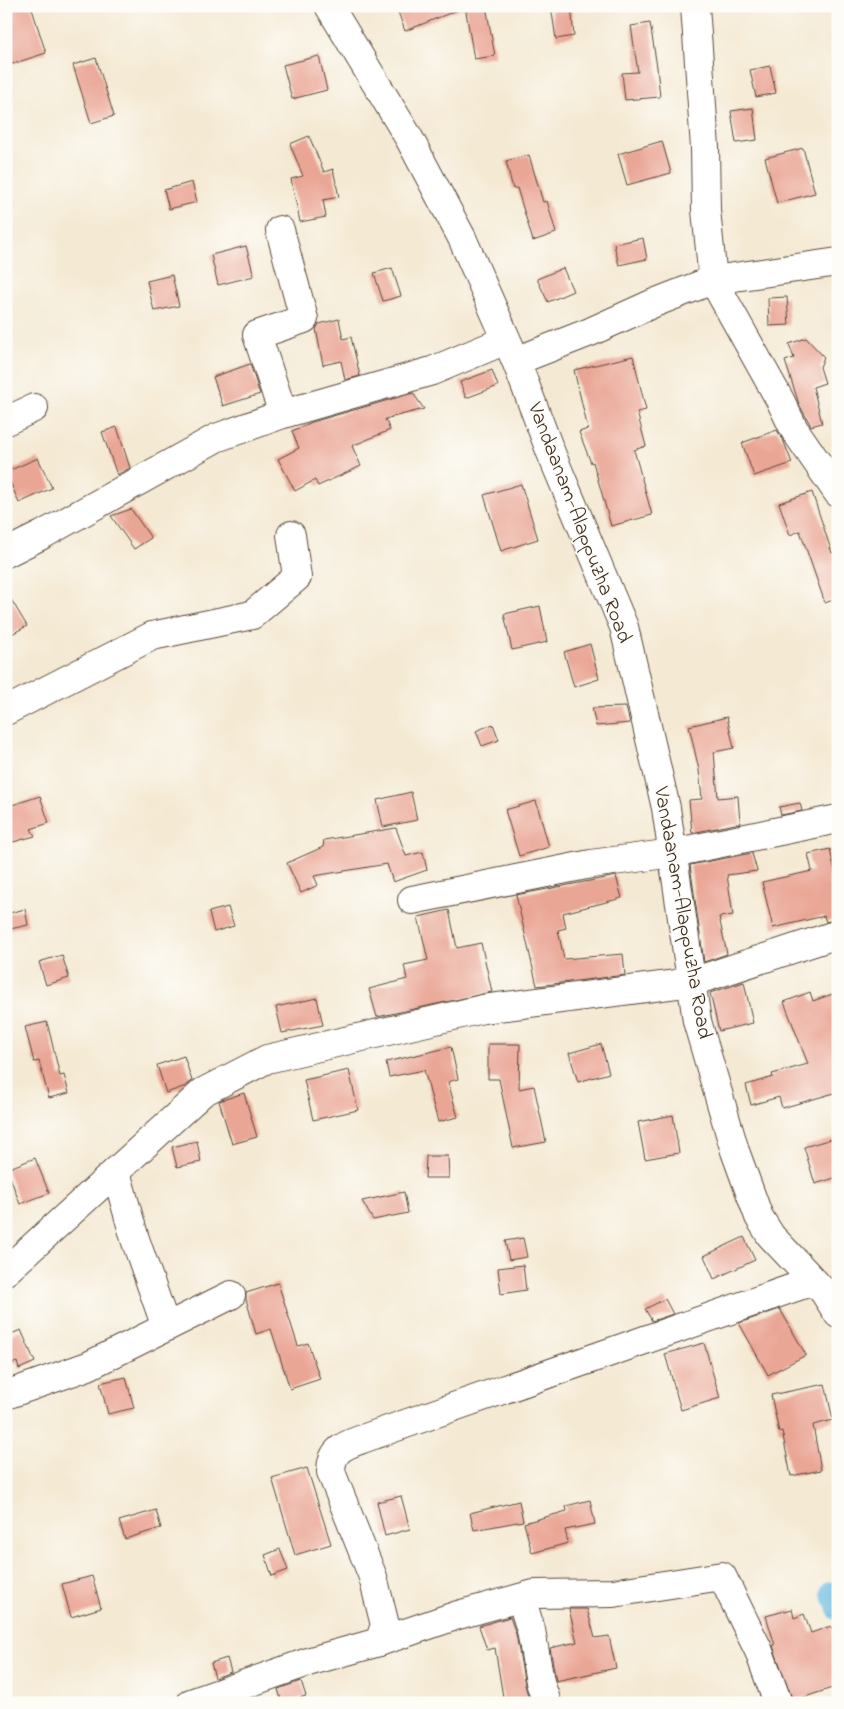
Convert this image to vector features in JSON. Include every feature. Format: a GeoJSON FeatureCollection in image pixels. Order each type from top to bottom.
{"type":"FeatureCollection","features":[{"type":"Feature","properties":{"kind":"street","name":"Vandaanam-Alappuzha Road"},"geometry":{"type":"LineString","coordinates":[[329,6],[408,138],[457,229],[511,351],[551,453],[624,627],[666,808],[697,1020],[735,1150],[759,1217],[771,1236],[824,1292],[838,1314]]}},
{"type":"Feature","properties":{"kind":"street"},"geometry":{"type":"LineString","coordinates":[[695,6],[705,148],[706,210],[713,280],[794,428],[838,493]]}},
{"type":"Feature","properties":{"kind":"street"},"geometry":{"type":"LineString","coordinates":[[280,230],[304,319],[257,335],[283,414]]}},
{"type":"Feature","properties":{"kind":"street"},"geometry":{"type":"LineString","coordinates":[[6,553],[42,535],[216,438],[283,414],[432,370],[590,332],[654,303],[713,280],[838,262]]}},
{"type":"Feature","properties":{"kind":"street"},"geometry":{"type":"LineString","coordinates":[[6,422],[34,408]]}},
{"type":"Feature","properties":{"kind":"street"},"geometry":{"type":"LineString","coordinates":[[6,711],[152,636],[252,614],[297,577],[291,535]]}},
{"type":"Feature","properties":{"kind":"street"},"geometry":{"type":"LineString","coordinates":[[412,900],[591,864],[673,853],[838,819]]}},
{"type":"Feature","properties":{"kind":"street"},"geometry":{"type":"LineString","coordinates":[[6,1271],[204,1092],[267,1059],[483,1009],[692,982],[838,934]]}},
{"type":"Feature","properties":{"kind":"street"},"geometry":{"type":"LineString","coordinates":[[116,1172],[135,1239],[166,1327]]}},
{"type":"Feature","properties":{"kind":"street"},"geometry":{"type":"LineString","coordinates":[[378,1642],[386,1625],[373,1577],[332,1472],[332,1462],[337,1451],[366,1438],[813,1281]]}},
{"type":"Feature","properties":{"kind":"street"},"geometry":{"type":"LineString","coordinates":[[6,1395],[88,1366],[231,1295]]}},
{"type":"Feature","properties":{"kind":"street"},"geometry":{"type":"LineString","coordinates":[[190,1703],[311,1661],[378,1642],[458,1615],[534,1594],[613,1593],[722,1576],[758,1649],[778,1703]]}},
{"type":"Feature","properties":{"kind":"street"},"geometry":{"type":"LineString","coordinates":[[521,1598],[531,1630],[540,1682],[547,1703]]}},
{"type":"Feature","properties":{"kind":"building"},"geometry":{"type":"Polygon","coordinates":[[[15,6],[31,6],[46,53],[6,66],[6,9],[15,6]]]}},
{"type":"Feature","properties":{"kind":"building"},"geometry":{"type":"Polygon","coordinates":[[[396,6],[465,6],[465,7],[405,31],[396,6]]]}},
{"type":"Feature","properties":{"kind":"building"},"geometry":{"type":"Polygon","coordinates":[[[465,6],[486,6],[495,56],[474,59],[465,6]]]}},
{"type":"Feature","properties":{"kind":"building"},"geometry":{"type":"Polygon","coordinates":[[[551,6],[571,6],[574,36],[556,39],[551,6]]]}},
{"type":"Feature","properties":{"kind":"building"},"geometry":{"type":"Polygon","coordinates":[[[650,23],[660,97],[625,100],[622,73],[638,72],[631,26],[650,23]]]}},
{"type":"Feature","properties":{"kind":"building"},"geometry":{"type":"Polygon","coordinates":[[[319,56],[327,90],[292,99],[283,65],[319,56]]]}},
{"type":"Feature","properties":{"kind":"building"},"geometry":{"type":"Polygon","coordinates":[[[96,58],[114,116],[91,123],[73,65],[96,58]]]}},
{"type":"Feature","properties":{"kind":"building"},"geometry":{"type":"Polygon","coordinates":[[[770,66],[776,93],[756,97],[750,70],[770,66]]]}},
{"type":"Feature","properties":{"kind":"building"},"geometry":{"type":"Polygon","coordinates":[[[753,108],[757,140],[736,143],[731,111],[753,108]]]}},
{"type":"Feature","properties":{"kind":"building"},"geometry":{"type":"Polygon","coordinates":[[[309,136],[324,172],[333,169],[339,197],[323,200],[326,217],[300,222],[291,179],[303,176],[290,144],[309,136]]]}},
{"type":"Feature","properties":{"kind":"building"},"geometry":{"type":"Polygon","coordinates":[[[662,141],[671,173],[627,185],[618,154],[662,141]]]}},
{"type":"Feature","properties":{"kind":"building"},"geometry":{"type":"Polygon","coordinates":[[[803,148],[815,193],[777,203],[765,158],[803,148]]]}},
{"type":"Feature","properties":{"kind":"building"},"geometry":{"type":"Polygon","coordinates":[[[529,155],[543,202],[547,201],[556,233],[533,241],[517,188],[513,189],[506,161],[529,155]]]}},
{"type":"Feature","properties":{"kind":"building"},"geometry":{"type":"Polygon","coordinates":[[[192,182],[197,202],[169,209],[164,190],[192,182]]]}},
{"type":"Feature","properties":{"kind":"building"},"geometry":{"type":"Polygon","coordinates":[[[643,238],[647,259],[619,265],[614,244],[643,238]]]}},
{"type":"Feature","properties":{"kind":"building"},"geometry":{"type":"Polygon","coordinates":[[[246,246],[254,276],[218,285],[211,255],[246,246]]]}},
{"type":"Feature","properties":{"kind":"building"},"geometry":{"type":"Polygon","coordinates":[[[392,268],[401,296],[383,301],[374,273],[392,268]]]}},
{"type":"Feature","properties":{"kind":"building"},"geometry":{"type":"Polygon","coordinates":[[[563,268],[573,291],[548,302],[537,279],[563,268]]]}},
{"type":"Feature","properties":{"kind":"building"},"geometry":{"type":"Polygon","coordinates":[[[172,275],[179,306],[154,311],[147,281],[172,275]]]}},
{"type":"Feature","properties":{"kind":"building"},"geometry":{"type":"Polygon","coordinates":[[[787,297],[789,325],[769,326],[768,298],[787,297]]]}},
{"type":"Feature","properties":{"kind":"building"},"geometry":{"type":"Polygon","coordinates":[[[339,319],[343,339],[351,337],[360,376],[345,380],[341,361],[323,365],[316,329],[319,324],[339,319]]]}},
{"type":"Feature","properties":{"kind":"building"},"geometry":{"type":"Polygon","coordinates":[[[806,338],[824,357],[820,367],[825,383],[813,387],[822,423],[811,426],[799,404],[785,361],[794,358],[789,344],[806,338]]]}},
{"type":"Feature","properties":{"kind":"building"},"geometry":{"type":"Polygon","coordinates":[[[633,356],[646,410],[637,412],[646,446],[634,450],[652,515],[611,526],[593,462],[591,463],[579,432],[588,429],[574,370],[633,356]]]}},
{"type":"Feature","properties":{"kind":"building"},"geometry":{"type":"Polygon","coordinates":[[[250,364],[260,394],[223,406],[213,377],[250,364]]]}},
{"type":"Feature","properties":{"kind":"building"},"geometry":{"type":"Polygon","coordinates":[[[492,370],[498,386],[466,398],[460,382],[492,370]]]}},
{"type":"Feature","properties":{"kind":"building"},"geometry":{"type":"Polygon","coordinates":[[[413,393],[424,409],[385,419],[390,430],[352,446],[361,466],[318,486],[315,480],[295,491],[278,459],[299,448],[292,431],[312,422],[413,393]]]}},
{"type":"Feature","properties":{"kind":"building"},"geometry":{"type":"Polygon","coordinates":[[[117,427],[130,468],[117,475],[102,432],[117,427]]]}},
{"type":"Feature","properties":{"kind":"building"},"geometry":{"type":"Polygon","coordinates":[[[777,430],[792,463],[754,476],[742,443],[777,430]]]}},
{"type":"Feature","properties":{"kind":"building"},"geometry":{"type":"Polygon","coordinates":[[[38,458],[52,488],[19,503],[6,472],[38,458]]]}},
{"type":"Feature","properties":{"kind":"building"},"geometry":{"type":"Polygon","coordinates":[[[521,484],[538,539],[501,551],[484,495],[521,484]]]}},
{"type":"Feature","properties":{"kind":"building"},"geometry":{"type":"Polygon","coordinates":[[[812,492],[832,553],[838,551],[838,598],[825,603],[800,531],[790,535],[779,503],[812,492]]]}},
{"type":"Feature","properties":{"kind":"building"},"geometry":{"type":"Polygon","coordinates":[[[131,509],[151,538],[134,549],[111,516],[131,509]]]}},
{"type":"Feature","properties":{"kind":"building"},"geometry":{"type":"Polygon","coordinates":[[[6,591],[27,626],[6,637],[6,591]]]}},
{"type":"Feature","properties":{"kind":"building"},"geometry":{"type":"Polygon","coordinates":[[[540,606],[547,642],[512,650],[504,614],[540,606]]]}},
{"type":"Feature","properties":{"kind":"building"},"geometry":{"type":"Polygon","coordinates":[[[590,644],[599,679],[574,687],[564,652],[590,644]]]}},
{"type":"Feature","properties":{"kind":"building"},"geometry":{"type":"Polygon","coordinates":[[[626,707],[630,723],[596,726],[592,708],[626,707]]]}},
{"type":"Feature","properties":{"kind":"building"},"geometry":{"type":"Polygon","coordinates":[[[727,717],[734,748],[714,752],[718,798],[738,796],[740,823],[692,833],[689,800],[702,799],[699,770],[689,726],[727,717]]]}},
{"type":"Feature","properties":{"kind":"building"},"geometry":{"type":"Polygon","coordinates":[[[493,724],[499,740],[482,746],[476,731],[493,724]]]}},
{"type":"Feature","properties":{"kind":"building"},"geometry":{"type":"Polygon","coordinates":[[[411,792],[417,820],[383,827],[377,800],[411,792]]]}},
{"type":"Feature","properties":{"kind":"building"},"geometry":{"type":"Polygon","coordinates":[[[40,796],[49,823],[31,829],[35,836],[6,844],[6,807],[40,796]]]}},
{"type":"Feature","properties":{"kind":"building"},"geometry":{"type":"Polygon","coordinates":[[[536,801],[549,847],[519,856],[505,810],[536,801]]]}},
{"type":"Feature","properties":{"kind":"building"},"geometry":{"type":"Polygon","coordinates":[[[800,803],[802,811],[781,815],[779,807],[800,803]]]}},
{"type":"Feature","properties":{"kind":"building"},"geometry":{"type":"Polygon","coordinates":[[[396,828],[406,856],[423,852],[427,870],[393,882],[387,864],[314,876],[318,885],[301,893],[287,863],[323,847],[324,840],[396,828]]]}},
{"type":"Feature","properties":{"kind":"building"},"geometry":{"type":"Polygon","coordinates":[[[830,849],[838,887],[838,919],[826,922],[824,916],[773,928],[762,882],[812,871],[808,854],[830,849]]]}},
{"type":"Feature","properties":{"kind":"building"},"geometry":{"type":"Polygon","coordinates":[[[752,853],[757,871],[727,875],[733,915],[719,917],[727,954],[704,962],[690,865],[752,853]]]}},
{"type":"Feature","properties":{"kind":"building"},"geometry":{"type":"Polygon","coordinates":[[[616,876],[622,898],[563,913],[566,928],[558,930],[564,959],[623,954],[625,975],[537,986],[516,895],[616,876]]]}},
{"type":"Feature","properties":{"kind":"building"},"geometry":{"type":"Polygon","coordinates":[[[228,907],[234,926],[214,932],[209,912],[228,907]]]}},
{"type":"Feature","properties":{"kind":"building"},"geometry":{"type":"Polygon","coordinates":[[[25,909],[28,925],[6,930],[6,914],[25,909]]]}},
{"type":"Feature","properties":{"kind":"building"},"geometry":{"type":"Polygon","coordinates":[[[449,910],[457,948],[481,943],[492,992],[377,1017],[369,989],[407,979],[404,965],[428,960],[418,917],[449,910]]]}},
{"type":"Feature","properties":{"kind":"building"},"geometry":{"type":"Polygon","coordinates":[[[62,955],[69,978],[46,985],[39,962],[62,955]]]}},
{"type":"Feature","properties":{"kind":"building"},"geometry":{"type":"Polygon","coordinates":[[[744,982],[753,1023],[719,1031],[710,993],[744,982]]]}},
{"type":"Feature","properties":{"kind":"building"},"geometry":{"type":"Polygon","coordinates":[[[810,992],[813,1001],[838,992],[838,1092],[782,1108],[779,1097],[751,1105],[746,1085],[773,1077],[772,1074],[808,1064],[784,1002],[810,992]]]}},
{"type":"Feature","properties":{"kind":"building"},"geometry":{"type":"Polygon","coordinates":[[[317,998],[323,1025],[282,1033],[276,1007],[317,998]]]}},
{"type":"Feature","properties":{"kind":"building"},"geometry":{"type":"Polygon","coordinates":[[[47,1022],[60,1076],[64,1075],[69,1093],[49,1098],[39,1061],[34,1062],[25,1027],[47,1022]]]}},
{"type":"Feature","properties":{"kind":"building"},"geometry":{"type":"Polygon","coordinates":[[[488,1044],[520,1044],[519,1089],[534,1086],[546,1142],[513,1148],[499,1079],[488,1079],[488,1044]]]}},
{"type":"Feature","properties":{"kind":"building"},"geometry":{"type":"Polygon","coordinates":[[[601,1044],[609,1073],[578,1082],[569,1053],[601,1044]]]}},
{"type":"Feature","properties":{"kind":"building"},"geometry":{"type":"Polygon","coordinates":[[[451,1047],[458,1079],[448,1082],[458,1117],[438,1122],[424,1070],[389,1077],[386,1062],[451,1047]]]}},
{"type":"Feature","properties":{"kind":"building"},"geometry":{"type":"Polygon","coordinates":[[[184,1056],[192,1081],[186,1086],[166,1093],[157,1065],[184,1056]]]}},
{"type":"Feature","properties":{"kind":"building"},"geometry":{"type":"Polygon","coordinates":[[[349,1070],[358,1110],[313,1120],[304,1080],[349,1070]]]}},
{"type":"Feature","properties":{"kind":"building"},"geometry":{"type":"Polygon","coordinates":[[[244,1093],[257,1137],[232,1144],[219,1101],[244,1093]]]}},
{"type":"Feature","properties":{"kind":"building"},"geometry":{"type":"Polygon","coordinates":[[[673,1115],[679,1153],[645,1159],[638,1122],[673,1115]]]}},
{"type":"Feature","properties":{"kind":"building"},"geometry":{"type":"Polygon","coordinates":[[[838,1137],[838,1177],[815,1184],[804,1147],[838,1137]]]}},
{"type":"Feature","properties":{"kind":"building"},"geometry":{"type":"Polygon","coordinates":[[[197,1141],[201,1162],[177,1167],[172,1147],[197,1141]]]}},
{"type":"Feature","properties":{"kind":"building"},"geometry":{"type":"Polygon","coordinates":[[[426,1156],[448,1156],[449,1178],[425,1178],[426,1156]]]}},
{"type":"Feature","properties":{"kind":"building"},"geometry":{"type":"Polygon","coordinates":[[[35,1158],[49,1193],[20,1204],[7,1169],[35,1158]]]}},
{"type":"Feature","properties":{"kind":"building"},"geometry":{"type":"Polygon","coordinates":[[[404,1192],[408,1213],[373,1220],[362,1201],[404,1192]]]}},
{"type":"Feature","properties":{"kind":"building"},"geometry":{"type":"Polygon","coordinates":[[[744,1237],[755,1260],[714,1279],[704,1256],[744,1237]]]}},
{"type":"Feature","properties":{"kind":"building"},"geometry":{"type":"Polygon","coordinates":[[[523,1238],[527,1257],[509,1260],[505,1241],[523,1238]]]}},
{"type":"Feature","properties":{"kind":"building"},"geometry":{"type":"Polygon","coordinates":[[[523,1265],[526,1290],[501,1294],[498,1268],[523,1265]]]}},
{"type":"Feature","properties":{"kind":"building"},"geometry":{"type":"Polygon","coordinates":[[[278,1283],[298,1346],[308,1343],[320,1379],[290,1389],[271,1329],[256,1334],[246,1299],[246,1293],[278,1283]]]}},
{"type":"Feature","properties":{"kind":"building"},"geometry":{"type":"Polygon","coordinates":[[[665,1299],[673,1314],[652,1321],[645,1309],[665,1299]]]}},
{"type":"Feature","properties":{"kind":"building"},"geometry":{"type":"Polygon","coordinates":[[[780,1309],[806,1355],[768,1375],[739,1323],[780,1309]]]}},
{"type":"Feature","properties":{"kind":"building"},"geometry":{"type":"Polygon","coordinates":[[[21,1330],[35,1362],[19,1369],[17,1362],[6,1366],[6,1336],[21,1330]]]}},
{"type":"Feature","properties":{"kind":"building"},"geometry":{"type":"Polygon","coordinates":[[[704,1343],[720,1398],[681,1410],[665,1354],[704,1343]]]}},
{"type":"Feature","properties":{"kind":"building"},"geometry":{"type":"Polygon","coordinates":[[[126,1377],[134,1408],[108,1414],[100,1383],[126,1377]]]}},
{"type":"Feature","properties":{"kind":"building"},"geometry":{"type":"Polygon","coordinates":[[[825,1384],[833,1420],[813,1425],[821,1470],[791,1476],[782,1431],[779,1432],[771,1395],[825,1384]]]}},
{"type":"Feature","properties":{"kind":"building"},"geometry":{"type":"Polygon","coordinates":[[[307,1468],[331,1544],[295,1555],[272,1478],[307,1468]]]}},
{"type":"Feature","properties":{"kind":"building"},"geometry":{"type":"Polygon","coordinates":[[[401,1496],[410,1529],[385,1536],[377,1502],[401,1496]]]}},
{"type":"Feature","properties":{"kind":"building"},"geometry":{"type":"Polygon","coordinates":[[[590,1500],[595,1524],[565,1530],[568,1543],[532,1553],[524,1523],[567,1511],[566,1506],[590,1500]]]}},
{"type":"Feature","properties":{"kind":"building"},"geometry":{"type":"Polygon","coordinates":[[[519,1501],[523,1521],[474,1530],[470,1513],[519,1501]]]}},
{"type":"Feature","properties":{"kind":"building"},"geometry":{"type":"Polygon","coordinates":[[[156,1510],[161,1528],[125,1539],[119,1521],[156,1510]]]}},
{"type":"Feature","properties":{"kind":"building"},"geometry":{"type":"Polygon","coordinates":[[[280,1549],[288,1570],[272,1576],[265,1555],[280,1549]]]}},
{"type":"Feature","properties":{"kind":"building"},"geometry":{"type":"Polygon","coordinates":[[[92,1576],[101,1608],[71,1617],[62,1584],[92,1576]]]}},
{"type":"Feature","properties":{"kind":"building"},"geometry":{"type":"Polygon","coordinates":[[[569,1609],[587,1609],[595,1638],[609,1636],[616,1668],[556,1681],[550,1648],[577,1642],[569,1609]]]}},
{"type":"Feature","properties":{"kind":"building"},"geometry":{"type":"Polygon","coordinates":[[[792,1609],[794,1618],[804,1614],[811,1633],[831,1626],[838,1644],[838,1686],[793,1701],[773,1646],[775,1645],[766,1616],[792,1609]]]}},
{"type":"Feature","properties":{"kind":"building"},"geometry":{"type":"Polygon","coordinates":[[[510,1617],[516,1634],[530,1703],[504,1703],[495,1648],[487,1650],[479,1626],[510,1617]]]}},
{"type":"Feature","properties":{"kind":"building"},"geometry":{"type":"Polygon","coordinates":[[[227,1658],[231,1672],[215,1678],[211,1663],[227,1658]]]}},
{"type":"Feature","properties":{"kind":"building"},"geometry":{"type":"Polygon","coordinates":[[[301,1681],[306,1696],[282,1703],[278,1689],[301,1681]]]}},
{"type":"Feature","properties":{"kind":"waterway"},"geometry":{"type":"LineString","coordinates":[[831,1592],[838,1610]]}}]}
